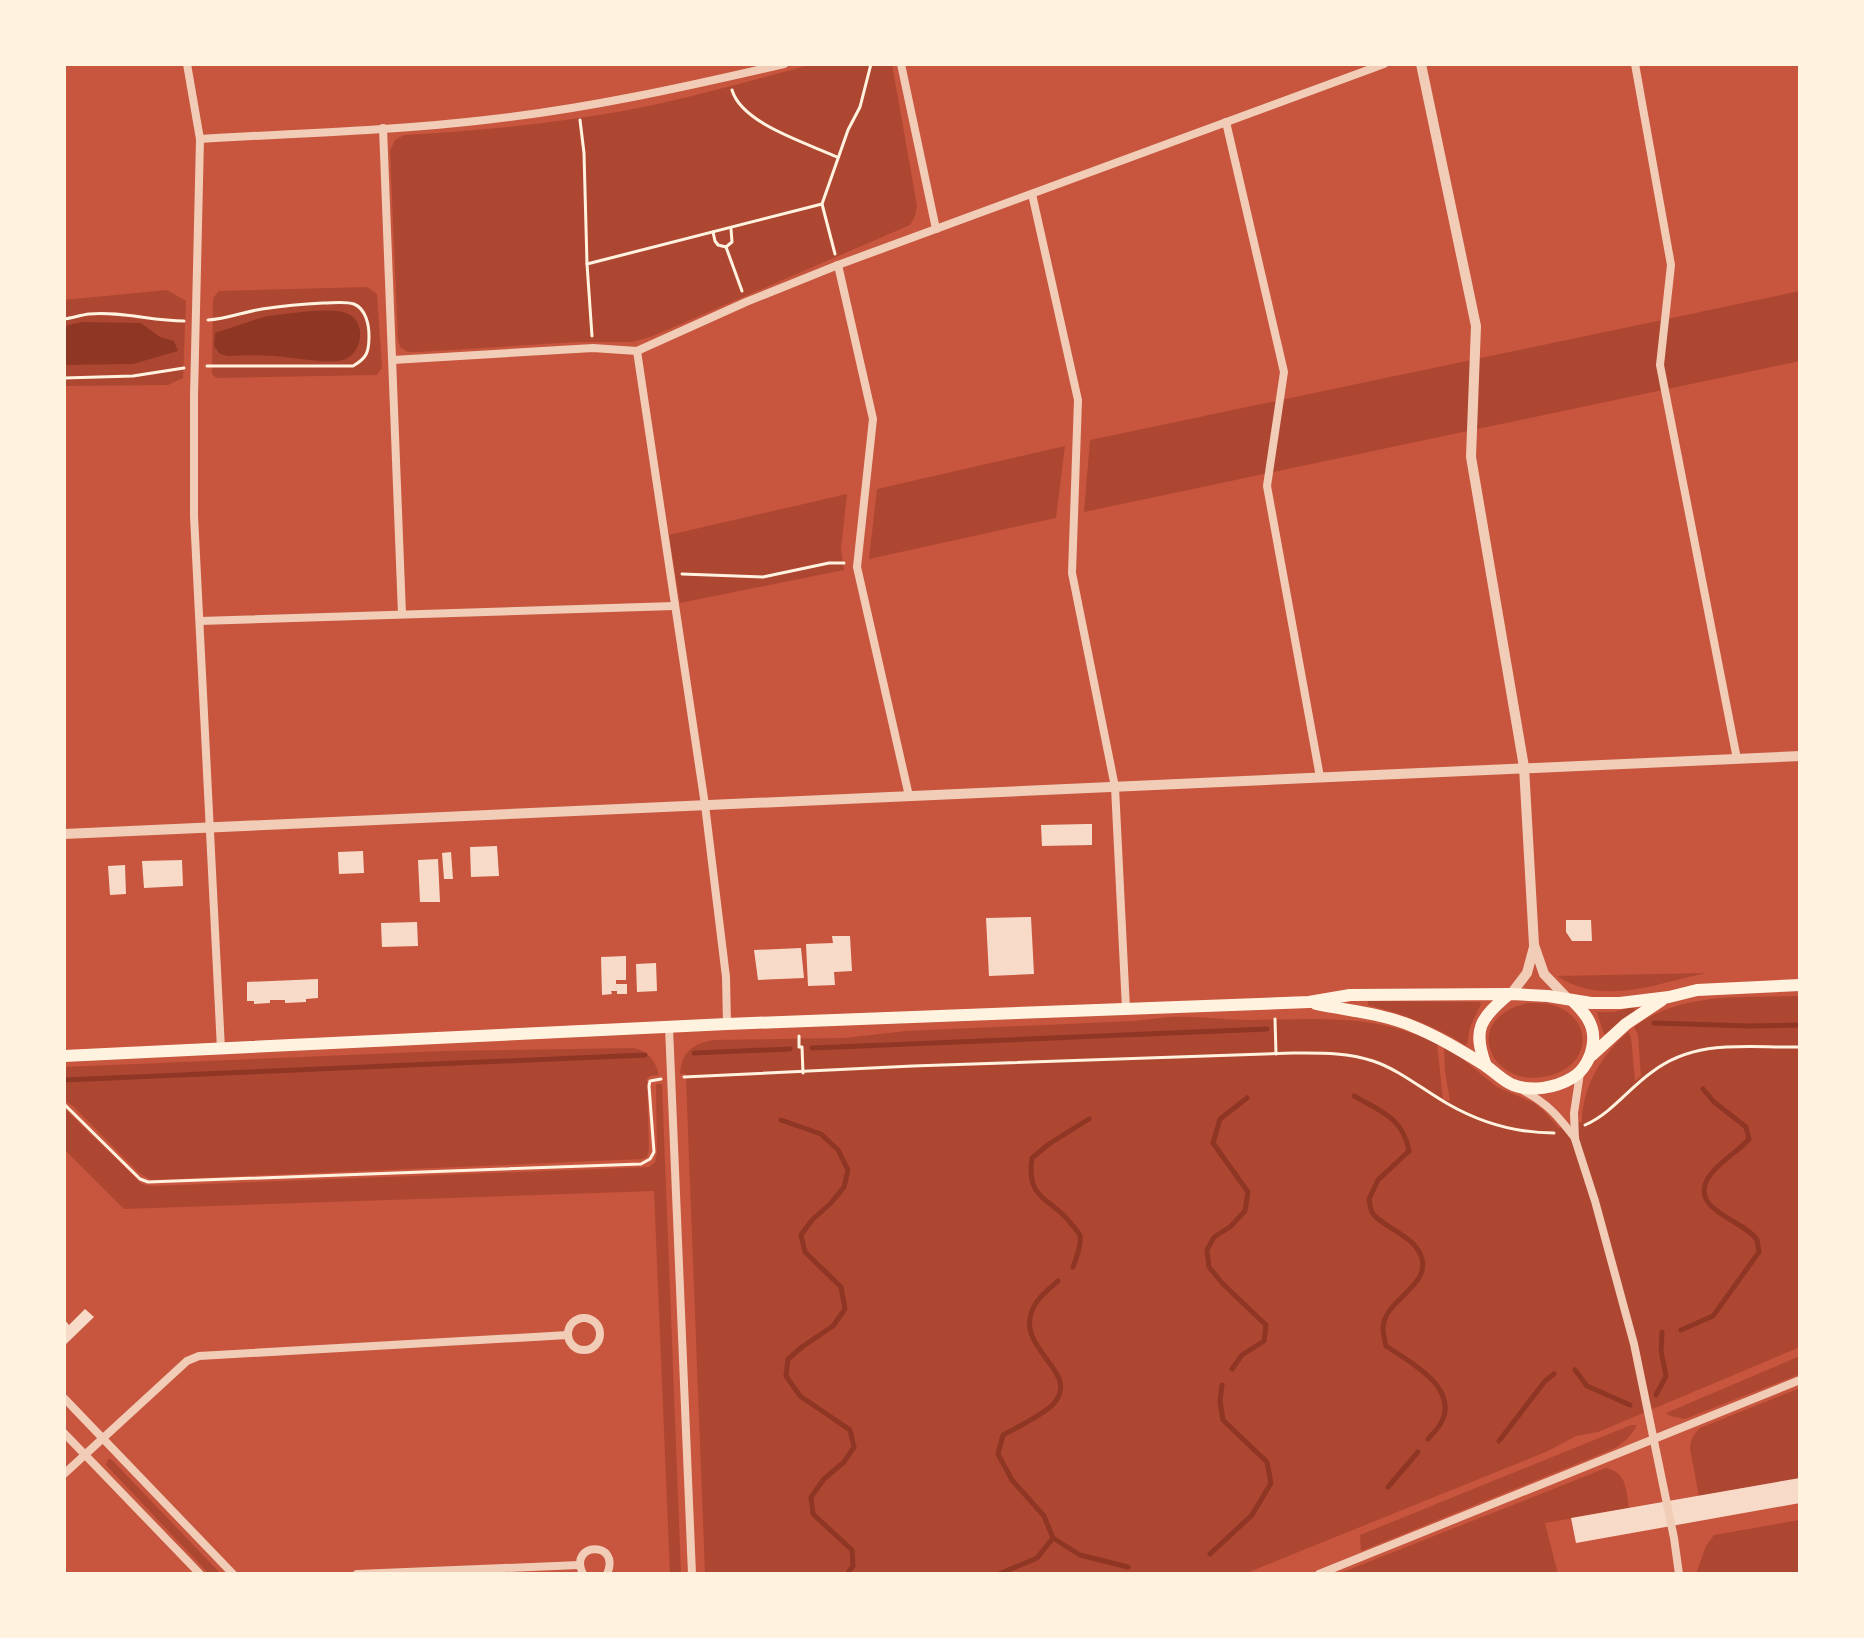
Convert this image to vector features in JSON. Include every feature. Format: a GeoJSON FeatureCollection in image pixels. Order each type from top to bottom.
{"type":"FeatureCollection","features":[{"type":"Feature","properties":{"kind":"main road"},"geometry":{"type":"LineString","coordinates":[[64,1056],[727,1024],[1309,1002],[1350,995],[1510,994],[1620,1003],[1697,990],[1800,985]]}},
{"type":"Feature","properties":{"kind":"main road"},"geometry":{"type":"LineString","coordinates":[[1486,1066],[1479,1042],[1480,1028],[1486,1015],[1510,994]]}},
{"type":"Feature","properties":{"kind":"main road"},"geometry":{"type":"LineString","coordinates":[[1309,1002],[1400,1021],[1443,1041],[1513,1085],[1543,1088],[1580,1073],[1591,1056],[1626,1024],[1669,997]]}},
{"type":"Feature","properties":{"kind":"main road"},"geometry":{"type":"LineString","coordinates":[[1568,998],[1589,1019],[1593,1031],[1591,1056]]}},
{"type":"Feature","properties":{"kind":"street"},"geometry":{"type":"LineString","coordinates":[[187,64],[200,139],[194,516],[221,1049]]}},
{"type":"Feature","properties":{"kind":"street"},"geometry":{"type":"LineString","coordinates":[[200,139],[484,120],[646,95],[784,64]]}},
{"type":"Feature","properties":{"kind":"street"},"geometry":{"type":"LineString","coordinates":[[901,64],[936,229]]}},
{"type":"Feature","properties":{"kind":"street"},"geometry":{"type":"LineString","coordinates":[[393,360],[593,348],[637,351],[838,265],[1384,64]]}},
{"type":"Feature","properties":{"kind":"street"},"geometry":{"type":"LineString","coordinates":[[1421,64],[1476,326],[1471,457],[1524,767],[1534,945],[1544,974],[1568,998]]}},
{"type":"Feature","properties":{"kind":"street"},"geometry":{"type":"LineString","coordinates":[[1635,64],[1671,265],[1660,365],[1737,759]]}},
{"type":"Feature","properties":{"kind":"street"},"geometry":{"type":"LineString","coordinates":[[1226,122],[1284,372],[1267,486],[1320,777]]}},
{"type":"Feature","properties":{"kind":"street"},"geometry":{"type":"LineString","coordinates":[[383,128],[402,614]]}},
{"type":"Feature","properties":{"kind":"street"},"geometry":{"type":"LineString","coordinates":[[1032,194],[1078,400],[1072,573],[1115,787],[1126,1009]]}},
{"type":"Feature","properties":{"kind":"street"},"geometry":{"type":"LineString","coordinates":[[838,265],[873,419],[857,567],[909,796]]}},
{"type":"Feature","properties":{"kind":"street"},"geometry":{"type":"LineString","coordinates":[[637,351],[705,805],[726,977],[727,1024]]}},
{"type":"Feature","properties":{"kind":"street"},"geometry":{"type":"LineString","coordinates":[[200,621],[674,606]]}},
{"type":"Feature","properties":{"kind":"street"},"geometry":{"type":"LineString","coordinates":[[64,834],[1800,756]]}},
{"type":"Feature","properties":{"kind":"street"},"geometry":{"type":"LineString","coordinates":[[1510,994],[1527,973],[1534,945]]}},
{"type":"Feature","properties":{"kind":"street"},"geometry":{"type":"LineString","coordinates":[[669,1027],[692,1574]]}},
{"type":"Feature","properties":{"kind":"street"},"geometry":{"type":"LineString","coordinates":[[1580,1073],[1574,1113],[1575,1139],[1634,1344],[1679,1574]]}},
{"type":"Feature","properties":{"kind":"street"},"geometry":{"type":"LineString","coordinates":[[1513,1085],[1543,1101],[1575,1139]]}},
{"type":"Feature","properties":{"kind":"street"},"geometry":{"type":"LineString","coordinates":[[64,1474],[187,1361],[199,1356],[568,1335]]}},
{"type":"Feature","properties":{"kind":"street"},"geometry":{"type":"LineString","coordinates":[[1319,1574],[1800,1380]]}},
{"type":"Feature","properties":{"kind":"street"},"geometry":{"type":"LineString","coordinates":[[64,1398],[233,1574]]}},
{"type":"Feature","properties":{"kind":"street"},"geometry":{"type":"LineString","coordinates":[[64,1433],[200,1574]]}},
{"type":"Feature","properties":{"kind":"street"},"geometry":{"type":"LineString","coordinates":[[357,1574],[581,1570],[580,1559],[588,1550],[606,1553],[611,1563],[607,1574]]}},
{"type":"Feature","properties":{"kind":"path"},"geometry":{"type":"LineString","coordinates":[[838,265],[822,204],[837,157],[860,107],[871,64]]}},
{"type":"Feature","properties":{"kind":"path"},"geometry":{"type":"LineString","coordinates":[[729,77],[734,96],[743,109],[772,128],[837,157]]}},
{"type":"Feature","properties":{"kind":"path"},"geometry":{"type":"LineString","coordinates":[[579,107],[593,348]]}},
{"type":"Feature","properties":{"kind":"path"},"geometry":{"type":"LineString","coordinates":[[587,264],[822,204]]}},
{"type":"Feature","properties":{"kind":"path"},"geometry":{"type":"LineString","coordinates":[[726,247],[732,242],[731,227]]}},
{"type":"Feature","properties":{"kind":"path"},"geometry":{"type":"LineString","coordinates":[[713,232],[718,245],[726,247]]}},
{"type":"Feature","properties":{"kind":"path"},"geometry":{"type":"LineString","coordinates":[[726,247],[746,302]]}},
{"type":"Feature","properties":{"kind":"path"},"geometry":{"type":"LineString","coordinates":[[353,366],[363,360],[368,351],[369,333],[366,316],[354,304]]}},
{"type":"Feature","properties":{"kind":"path"},"geometry":{"type":"LineString","coordinates":[[670,576],[763,577],[829,563],[857,567]]}},
{"type":"Feature","properties":{"kind":"path"},"geometry":{"type":"LineString","coordinates":[[1275,1003],[1276,1054]]}},
{"type":"Feature","properties":{"kind":"path"},"geometry":{"type":"LineString","coordinates":[[799,1047],[802,1047],[803,1073]]}},
{"type":"Feature","properties":{"kind":"path"},"geometry":{"type":"LineString","coordinates":[[1589,1124],[1612,1108],[1652,1071],[1688,1052],[1726,1047],[1800,1047]]}},
{"type":"Feature","properties":{"kind":"path"},"geometry":{"type":"LineString","coordinates":[[64,1104],[140,1179],[148,1182],[641,1164],[650,1159],[654,1152],[650,1081],[913,1066],[1346,1054],[1387,1066],[1448,1104],[1498,1127],[1554,1133]]}},
{"type":"Feature","properties":{"kind":"shaded area"},"geometry":{"type":"Polygon","coordinates":[[[813,64],[892,64],[917,206],[910,225],[653,336],[632,342],[577,342],[419,352],[401,348],[398,341],[390,151],[395,140],[404,135],[514,126],[623,111],[813,64]]]}},
{"type":"Feature","properties":{"kind":"shaded area"},"geometry":{"type":"Polygon","coordinates":[[[367,287],[377,294],[382,368],[377,375],[216,378],[212,374],[213,298],[219,291],[367,287]]]}},
{"type":"Feature","properties":{"kind":"shaded area"},"geometry":{"type":"Polygon","coordinates":[[[167,290],[186,301],[183,378],[168,385],[64,386],[64,300],[167,290]]]}},
{"type":"Feature","properties":{"kind":"shaded area"},"geometry":{"type":"Polygon","coordinates":[[[1800,291],[1800,361],[1084,512],[1090,440],[1800,291]]]}},
{"type":"Feature","properties":{"kind":"shaded area"},"geometry":{"type":"Polygon","coordinates":[[[340,311],[354,318],[360,336],[352,355],[340,361],[228,356],[220,354],[214,346],[215,333],[267,316],[340,311]]]}},
{"type":"Feature","properties":{"kind":"shaded area"},"geometry":{"type":"Polygon","coordinates":[[[82,322],[141,323],[160,337],[174,341],[178,351],[133,364],[64,365],[64,326],[82,322]]]}},
{"type":"Feature","properties":{"kind":"shaded area"},"geometry":{"type":"Polygon","coordinates":[[[1065,446],[1056,518],[869,559],[877,489],[1065,446]]]}},
{"type":"Feature","properties":{"kind":"shaded area"},"geometry":{"type":"Polygon","coordinates":[[[847,494],[841,549],[844,570],[680,603],[669,535],[847,494]]]}},
{"type":"Feature","properties":{"kind":"shaded area"},"geometry":{"type":"Polygon","coordinates":[[[1707,973],[1650,987],[1612,991],[1593,990],[1557,976],[1707,973]]]}},
{"type":"Feature","properties":{"kind":"shaded area"},"geometry":{"type":"Polygon","coordinates":[[[1800,996],[1800,1347],[1244,1574],[705,1574],[686,1080],[685,1074],[680,1074],[685,1055],[698,1044],[712,1040],[844,1038],[906,1031],[1170,1017],[1345,1020],[1392,1027],[1437,1044],[1443,1099],[1450,1101],[1444,1048],[1497,1087],[1534,1103],[1559,1128],[1582,1122],[1586,1096],[1595,1072],[1628,1032],[1635,1081],[1641,1076],[1638,1035],[1634,1027],[1653,1015],[1672,1007],[1714,999],[1800,996]]]}},
{"type":"Feature","properties":{"kind":"shaded area"},"geometry":{"type":"Polygon","coordinates":[[[1368,1001],[1481,1004],[1465,1045],[1418,1021],[1368,1005],[1368,1001]]]}},
{"type":"Feature","properties":{"kind":"shaded area"},"geometry":{"type":"Polygon","coordinates":[[[1528,1003],[1550,1004],[1566,1011],[1581,1030],[1580,1051],[1575,1061],[1552,1075],[1531,1078],[1513,1073],[1499,1064],[1491,1051],[1489,1037],[1494,1023],[1506,1011],[1528,1003]]]}},
{"type":"Feature","properties":{"kind":"shaded area"},"geometry":{"type":"Polygon","coordinates":[[[1634,1007],[1635,1012],[1604,1034],[1597,1012],[1634,1007]]]}},
{"type":"Feature","properties":{"kind":"shaded area"},"geometry":{"type":"Polygon","coordinates":[[[634,1048],[651,1057],[659,1075],[647,1079],[649,1149],[647,1157],[642,1159],[151,1180],[139,1173],[64,1100],[64,1067],[443,1051],[634,1048]]]}},
{"type":"Feature","properties":{"kind":"shaded area"},"geometry":{"type":"Polygon","coordinates":[[[656,1084],[662,1084],[681,1574],[670,1574],[654,1191],[124,1209],[64,1149],[64,1108],[142,1184],[152,1186],[649,1167],[655,1162],[657,1153],[656,1084]]]}},
{"type":"Feature","properties":{"kind":"shaded area"},"geometry":{"type":"Polygon","coordinates":[[[1800,1356],[1800,1374],[1685,1419],[1666,1413],[1800,1356]]]}},
{"type":"Feature","properties":{"kind":"shaded area"},"geometry":{"type":"Polygon","coordinates":[[[1800,1388],[1800,1478],[1699,1496],[1690,1449],[1691,1440],[1700,1428],[1800,1388]]]}},
{"type":"Feature","properties":{"kind":"shaded area"},"geometry":{"type":"Polygon","coordinates":[[[1637,1425],[1627,1439],[1613,1449],[1361,1551],[1360,1535],[1637,1425]]]}},
{"type":"Feature","properties":{"kind":"shaded area"},"geometry":{"type":"Polygon","coordinates":[[[108,1459],[221,1574],[209,1574],[106,1465],[108,1459]]]}},
{"type":"Feature","properties":{"kind":"shaded area"},"geometry":{"type":"Polygon","coordinates":[[[1606,1468],[1622,1478],[1629,1508],[1545,1523],[1558,1574],[1338,1574],[1606,1468]]]}},
{"type":"Feature","properties":{"kind":"shaded area"},"geometry":{"type":"Polygon","coordinates":[[[1800,1520],[1800,1574],[1696,1574],[1706,1546],[1714,1535],[1800,1520]]]}},
{"type":"Feature","properties":{"kind":"building"},"geometry":{"type":"Polygon","coordinates":[[[1092,824],[1092,845],[1042,846],[1041,825],[1092,824]]]}},
{"type":"Feature","properties":{"kind":"building"},"geometry":{"type":"Polygon","coordinates":[[[497,846],[499,876],[471,877],[470,847],[497,846]]]}},
{"type":"Feature","properties":{"kind":"building"},"geometry":{"type":"Polygon","coordinates":[[[363,851],[364,873],[339,874],[338,852],[363,851]]]}},
{"type":"Feature","properties":{"kind":"building"},"geometry":{"type":"Polygon","coordinates":[[[451,852],[453,879],[444,879],[442,853],[451,852]]]}},
{"type":"Feature","properties":{"kind":"building"},"geometry":{"type":"Polygon","coordinates":[[[438,859],[440,902],[420,902],[418,860],[438,859]]]}},
{"type":"Feature","properties":{"kind":"building"},"geometry":{"type":"Polygon","coordinates":[[[182,860],[183,886],[144,888],[142,861],[182,860]]]}},
{"type":"Feature","properties":{"kind":"building"},"geometry":{"type":"Polygon","coordinates":[[[125,865],[126,894],[110,895],[108,866],[125,865]]]}},
{"type":"Feature","properties":{"kind":"building"},"geometry":{"type":"Polygon","coordinates":[[[1031,917],[1034,974],[989,976],[986,918],[1031,917]]]}},
{"type":"Feature","properties":{"kind":"building"},"geometry":{"type":"Polygon","coordinates":[[[1566,920],[1591,920],[1592,941],[1572,941],[1566,932],[1566,920]]]}},
{"type":"Feature","properties":{"kind":"building"},"geometry":{"type":"Polygon","coordinates":[[[417,922],[418,946],[382,947],[381,923],[417,922]]]}},
{"type":"Feature","properties":{"kind":"building"},"geometry":{"type":"Polygon","coordinates":[[[832,936],[850,936],[852,971],[834,972],[835,985],[808,986],[806,944],[833,943],[832,936]]]}},
{"type":"Feature","properties":{"kind":"building"},"geometry":{"type":"Polygon","coordinates":[[[801,948],[804,978],[758,980],[754,950],[801,948]]]}},
{"type":"Feature","properties":{"kind":"building"},"geometry":{"type":"Polygon","coordinates":[[[626,956],[626,980],[616,980],[616,984],[627,984],[627,994],[611,991],[612,994],[602,995],[601,957],[626,956]]]}},
{"type":"Feature","properties":{"kind":"building"},"geometry":{"type":"Polygon","coordinates":[[[656,963],[657,991],[637,992],[636,964],[656,963]]]}},
{"type":"Feature","properties":{"kind":"building"},"geometry":{"type":"Polygon","coordinates":[[[318,979],[318,998],[306,999],[306,1002],[270,1000],[270,1003],[254,1004],[254,1001],[247,1001],[247,982],[318,979]]]}},
{"type":"Feature","properties":{"kind":"building"},"geometry":{"type":"Polygon","coordinates":[[[85,1309],[94,1317],[64,1346],[64,1319],[69,1325],[85,1309]]]}},
{"type":"Feature","properties":{"kind":"building"},"geometry":{"type":"Polygon","coordinates":[[[1800,1478],[1800,1503],[1576,1543],[1571,1518],[1800,1478]]]}},
{"type":"Feature","properties":{"kind":"waterway"},"geometry":{"type":"LineString","coordinates":[[1654,1023],[1800,1025]]}},
{"type":"Feature","properties":{"kind":"waterway"},"geometry":{"type":"LineString","coordinates":[[812,1048],[1267,1029]]}},
{"type":"Feature","properties":{"kind":"waterway"},"geometry":{"type":"LineString","coordinates":[[694,1053],[790,1049]]}},
{"type":"Feature","properties":{"kind":"waterway"},"geometry":{"type":"LineString","coordinates":[[64,1080],[645,1055]]}},
{"type":"Feature","properties":{"kind":"waterway"},"geometry":{"type":"LineString","coordinates":[[1681,1330],[1713,1316],[1759,1252],[1757,1240],[1751,1233],[1721,1214],[1706,1199],[1704,1189],[1708,1178],[1749,1139],[1746,1127],[1714,1102],[1703,1089]]}},
{"type":"Feature","properties":{"kind":"waterway"},"geometry":{"type":"LineString","coordinates":[[1354,1096],[1382,1111],[1396,1123],[1409,1151],[1378,1180],[1369,1199],[1376,1217],[1413,1244],[1422,1259],[1419,1278],[1390,1309],[1383,1328],[1386,1346],[1430,1377],[1444,1398],[1445,1410],[1441,1423],[1428,1439]]}},
{"type":"Feature","properties":{"kind":"waterway"},"geometry":{"type":"LineString","coordinates":[[1232,1369],[1242,1355],[1264,1341],[1266,1325],[1209,1267],[1207,1250],[1214,1237],[1230,1227],[1245,1211],[1248,1192],[1213,1143],[1220,1119],[1247,1098]]}},
{"type":"Feature","properties":{"kind":"waterway"},"geometry":{"type":"LineString","coordinates":[[1073,1267],[1080,1236],[1065,1216],[1037,1191],[1031,1172],[1032,1158],[1089,1119]]}},
{"type":"Feature","properties":{"kind":"waterway"},"geometry":{"type":"LineString","coordinates":[[781,1120],[821,1134],[838,1150],[848,1170],[844,1187],[801,1235],[805,1252],[841,1287],[845,1309],[833,1326],[788,1359],[786,1376],[800,1396],[850,1430],[854,1447],[811,1497],[813,1514],[852,1550],[853,1566],[847,1574]]}},
{"type":"Feature","properties":{"kind":"waterway"},"geometry":{"type":"LineString","coordinates":[[999,1574],[1037,1558],[1053,1538],[1044,1516],[1012,1480],[998,1454],[1003,1435],[1045,1411],[1055,1402],[1060,1390],[1059,1379],[1031,1332],[1030,1319],[1038,1300],[1058,1281]]}},
{"type":"Feature","properties":{"kind":"waterway"},"geometry":{"type":"LineString","coordinates":[[1656,1395],[1666,1376],[1661,1351],[1662,1332]]}},
{"type":"Feature","properties":{"kind":"waterway"},"geometry":{"type":"LineString","coordinates":[[1575,1370],[1587,1386],[1630,1405]]}},
{"type":"Feature","properties":{"kind":"waterway"},"geometry":{"type":"LineString","coordinates":[[1499,1441],[1545,1381],[1554,1374]]}},
{"type":"Feature","properties":{"kind":"waterway"},"geometry":{"type":"LineString","coordinates":[[1210,1554],[1252,1515],[1271,1483],[1267,1462],[1223,1420],[1220,1401],[1222,1385]]}},
{"type":"Feature","properties":{"kind":"waterway"},"geometry":{"type":"LineString","coordinates":[[1388,1487],[1418,1452]]}},
{"type":"Feature","properties":{"kind":"waterway"},"geometry":{"type":"LineString","coordinates":[[1053,1538],[1080,1555],[1128,1567]]}}]}
